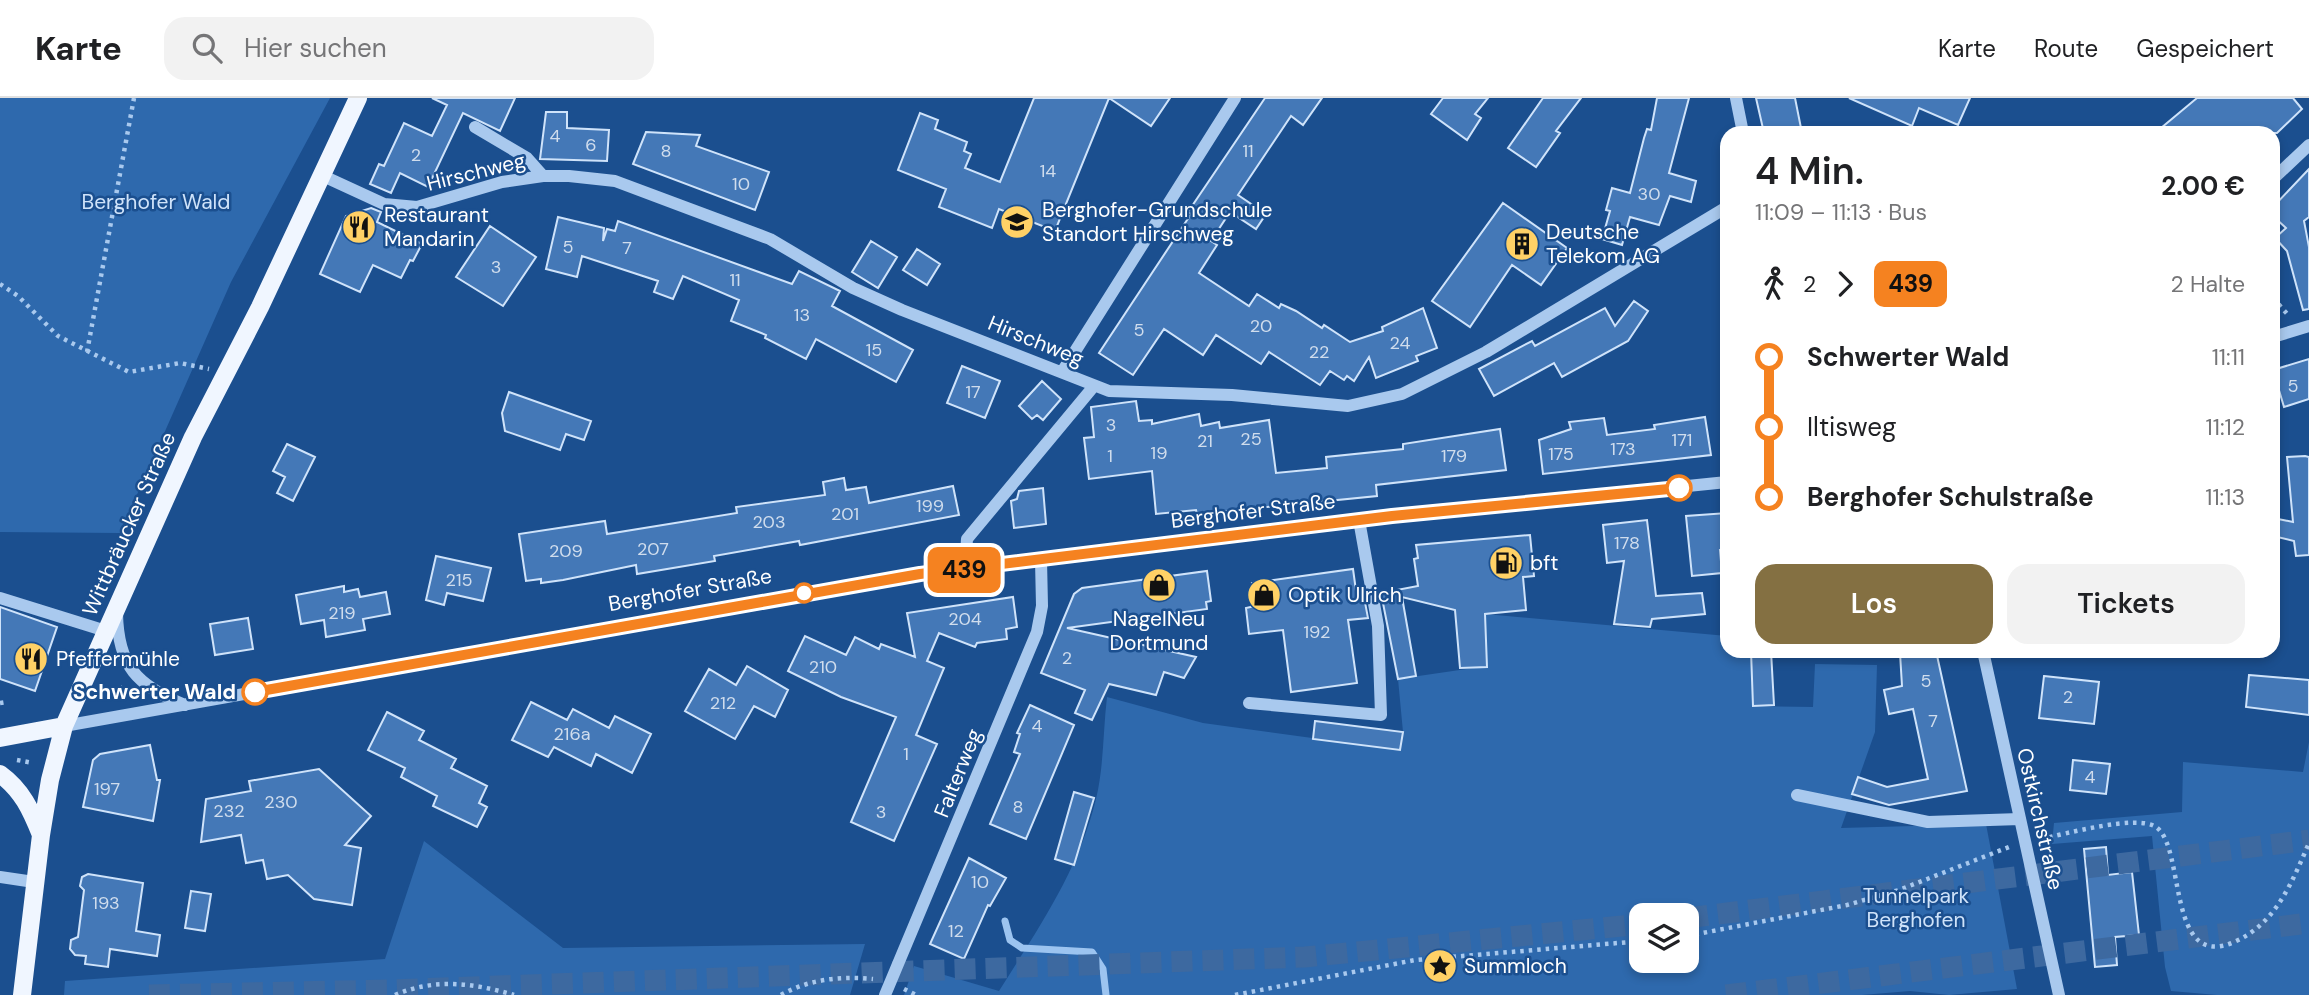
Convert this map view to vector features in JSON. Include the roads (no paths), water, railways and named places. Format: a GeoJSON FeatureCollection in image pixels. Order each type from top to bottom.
{"type":"FeatureCollection","features":[{"type":"Feature","properties":{"kind":"main road","name":"Wittbräucker Straße"},"geometry":{"type":"LineString","coordinates":[[22,995],[41,835],[50,780],[64,726],[224,375],[358,98]]}},
{"type":"Feature","properties":{"kind":"main road","name":"Berghofer Straße"},"geometry":{"type":"LineString","coordinates":[[0,738],[64,726]]}},
{"type":"Feature","properties":{"kind":"main road"},"geometry":{"type":"LineString","coordinates":[[0,774],[15,785],[25,799],[41,835]]}},
{"type":"Feature","properties":{"kind":"street"},"geometry":{"type":"LineString","coordinates":[[1062,372],[1235,98]]}},
{"type":"Feature","properties":{"kind":"street"},"geometry":{"type":"LineString","coordinates":[[1736,98],[1742,126]]}},
{"type":"Feature","properties":{"kind":"street"},"geometry":{"type":"LineString","coordinates":[[475,127],[527,158],[543,176]]}},
{"type":"Feature","properties":{"kind":"street"},"geometry":{"type":"LineString","coordinates":[[2280,172],[2309,145]]}},
{"type":"Feature","properties":{"kind":"street","name":"Hirschweg"},"geometry":{"type":"LineString","coordinates":[[321,175],[384,204],[417,207],[502,182],[543,176],[615,181],[679,202],[770,239],[853,288],[902,310],[1109,391],[1231,395],[1348,406],[1374,403],[1402,394],[1486,352],[1720,211]]}},
{"type":"Feature","properties":{"kind":"street"},"geometry":{"type":"LineString","coordinates":[[2280,335],[2309,326]]}},
{"type":"Feature","properties":{"kind":"street"},"geometry":{"type":"LineString","coordinates":[[965,569],[967,539],[1094,386]]}},
{"type":"Feature","properties":{"kind":"street","name":"Berghofer Straße"},"geometry":{"type":"LineString","coordinates":[[64,726],[816,590],[1359,520],[1720,483]]}},
{"type":"Feature","properties":{"kind":"street"},"geometry":{"type":"LineString","coordinates":[[1249,704],[1381,715],[1378,626],[1359,520]]}},
{"type":"Feature","properties":{"kind":"street","name":"Falterweg"},"geometry":{"type":"LineString","coordinates":[[885,995],[1037,632],[1042,606],[1041,560]]}},
{"type":"Feature","properties":{"kind":"street"},"geometry":{"type":"LineString","coordinates":[[0,598],[106,631]]}},
{"type":"Feature","properties":{"kind":"street"},"geometry":{"type":"LineString","coordinates":[[117,608],[117,640],[135,676],[142,685],[185,705]]}},
{"type":"Feature","properties":{"kind":"street","name":"Ostkirchstraße"},"geometry":{"type":"LineString","coordinates":[[1985,658],[2059,995]]}},
{"type":"Feature","properties":{"kind":"street"},"geometry":{"type":"LineString","coordinates":[[1797,795],[1928,822],[2020,819]]}},
{"type":"Feature","properties":{"kind":"street"},"geometry":{"type":"LineString","coordinates":[[0,877],[34,882]]}},
{"type":"Feature","properties":{"kind":"waterway"},"geometry":{"type":"LineString","coordinates":[[1005,921],[1010,940],[1022,948],[1092,952],[1103,969],[1106,995]]}},
{"type":"Feature","properties":{"kind":"tunnel"},"geometry":{"type":"LineString","coordinates":[[1699,916],[2309,840]]}},
{"type":"Feature","properties":{"kind":"tunnel"},"geometry":{"type":"LineString","coordinates":[[1726,995],[2309,923]]}},
{"type":"Feature","properties":{"kind":"tunnel"},"geometry":{"type":"LineString","coordinates":[[149,995],[388,990],[1305,957],[1629,925]]}},
{"type":"Feature","properties":{"kind":"place","name":"Berghofer-Grundschule Standort Hirschweg"},"geometry":{"type":"Point","coordinates":[1017,222]}},
{"type":"Feature","properties":{"kind":"place","name":"Restaurant Mandarin"},"geometry":{"type":"Point","coordinates":[359,227]}},
{"type":"Feature","properties":{"kind":"place","name":"Deutsche Telekom AG"},"geometry":{"type":"Point","coordinates":[1522,244]}},
{"type":"Feature","properties":{"kind":"place","name":"bft"},"geometry":{"type":"Point","coordinates":[1506,563]}},
{"type":"Feature","properties":{"kind":"place","name":"NagelNeu Dortmund"},"geometry":{"type":"Point","coordinates":[1159,585]}},
{"type":"Feature","properties":{"kind":"place","name":"Optik Ulrich"},"geometry":{"type":"Point","coordinates":[1264,595]}},
{"type":"Feature","properties":{"kind":"place","name":"Pfeffermühle"},"geometry":{"type":"Point","coordinates":[31,659]}},
{"type":"Feature","properties":{"kind":"place","name":"Schwerter Wald"},"geometry":{"type":"Point","coordinates":[255,692]}},
{"type":"Feature","properties":{"kind":"place","name":"Summloch"},"geometry":{"type":"Point","coordinates":[1440,966]}},
{"type":"Feature","properties":{"kind":"park label","name":"Berghofer Wald"},"geometry":{"type":"Point","coordinates":[156,202]}},
{"type":"Feature","properties":{"kind":"park label","name":"Tunnelpark Berghofen"},"geometry":{"type":"Point","coordinates":[1916,908]}}]}
